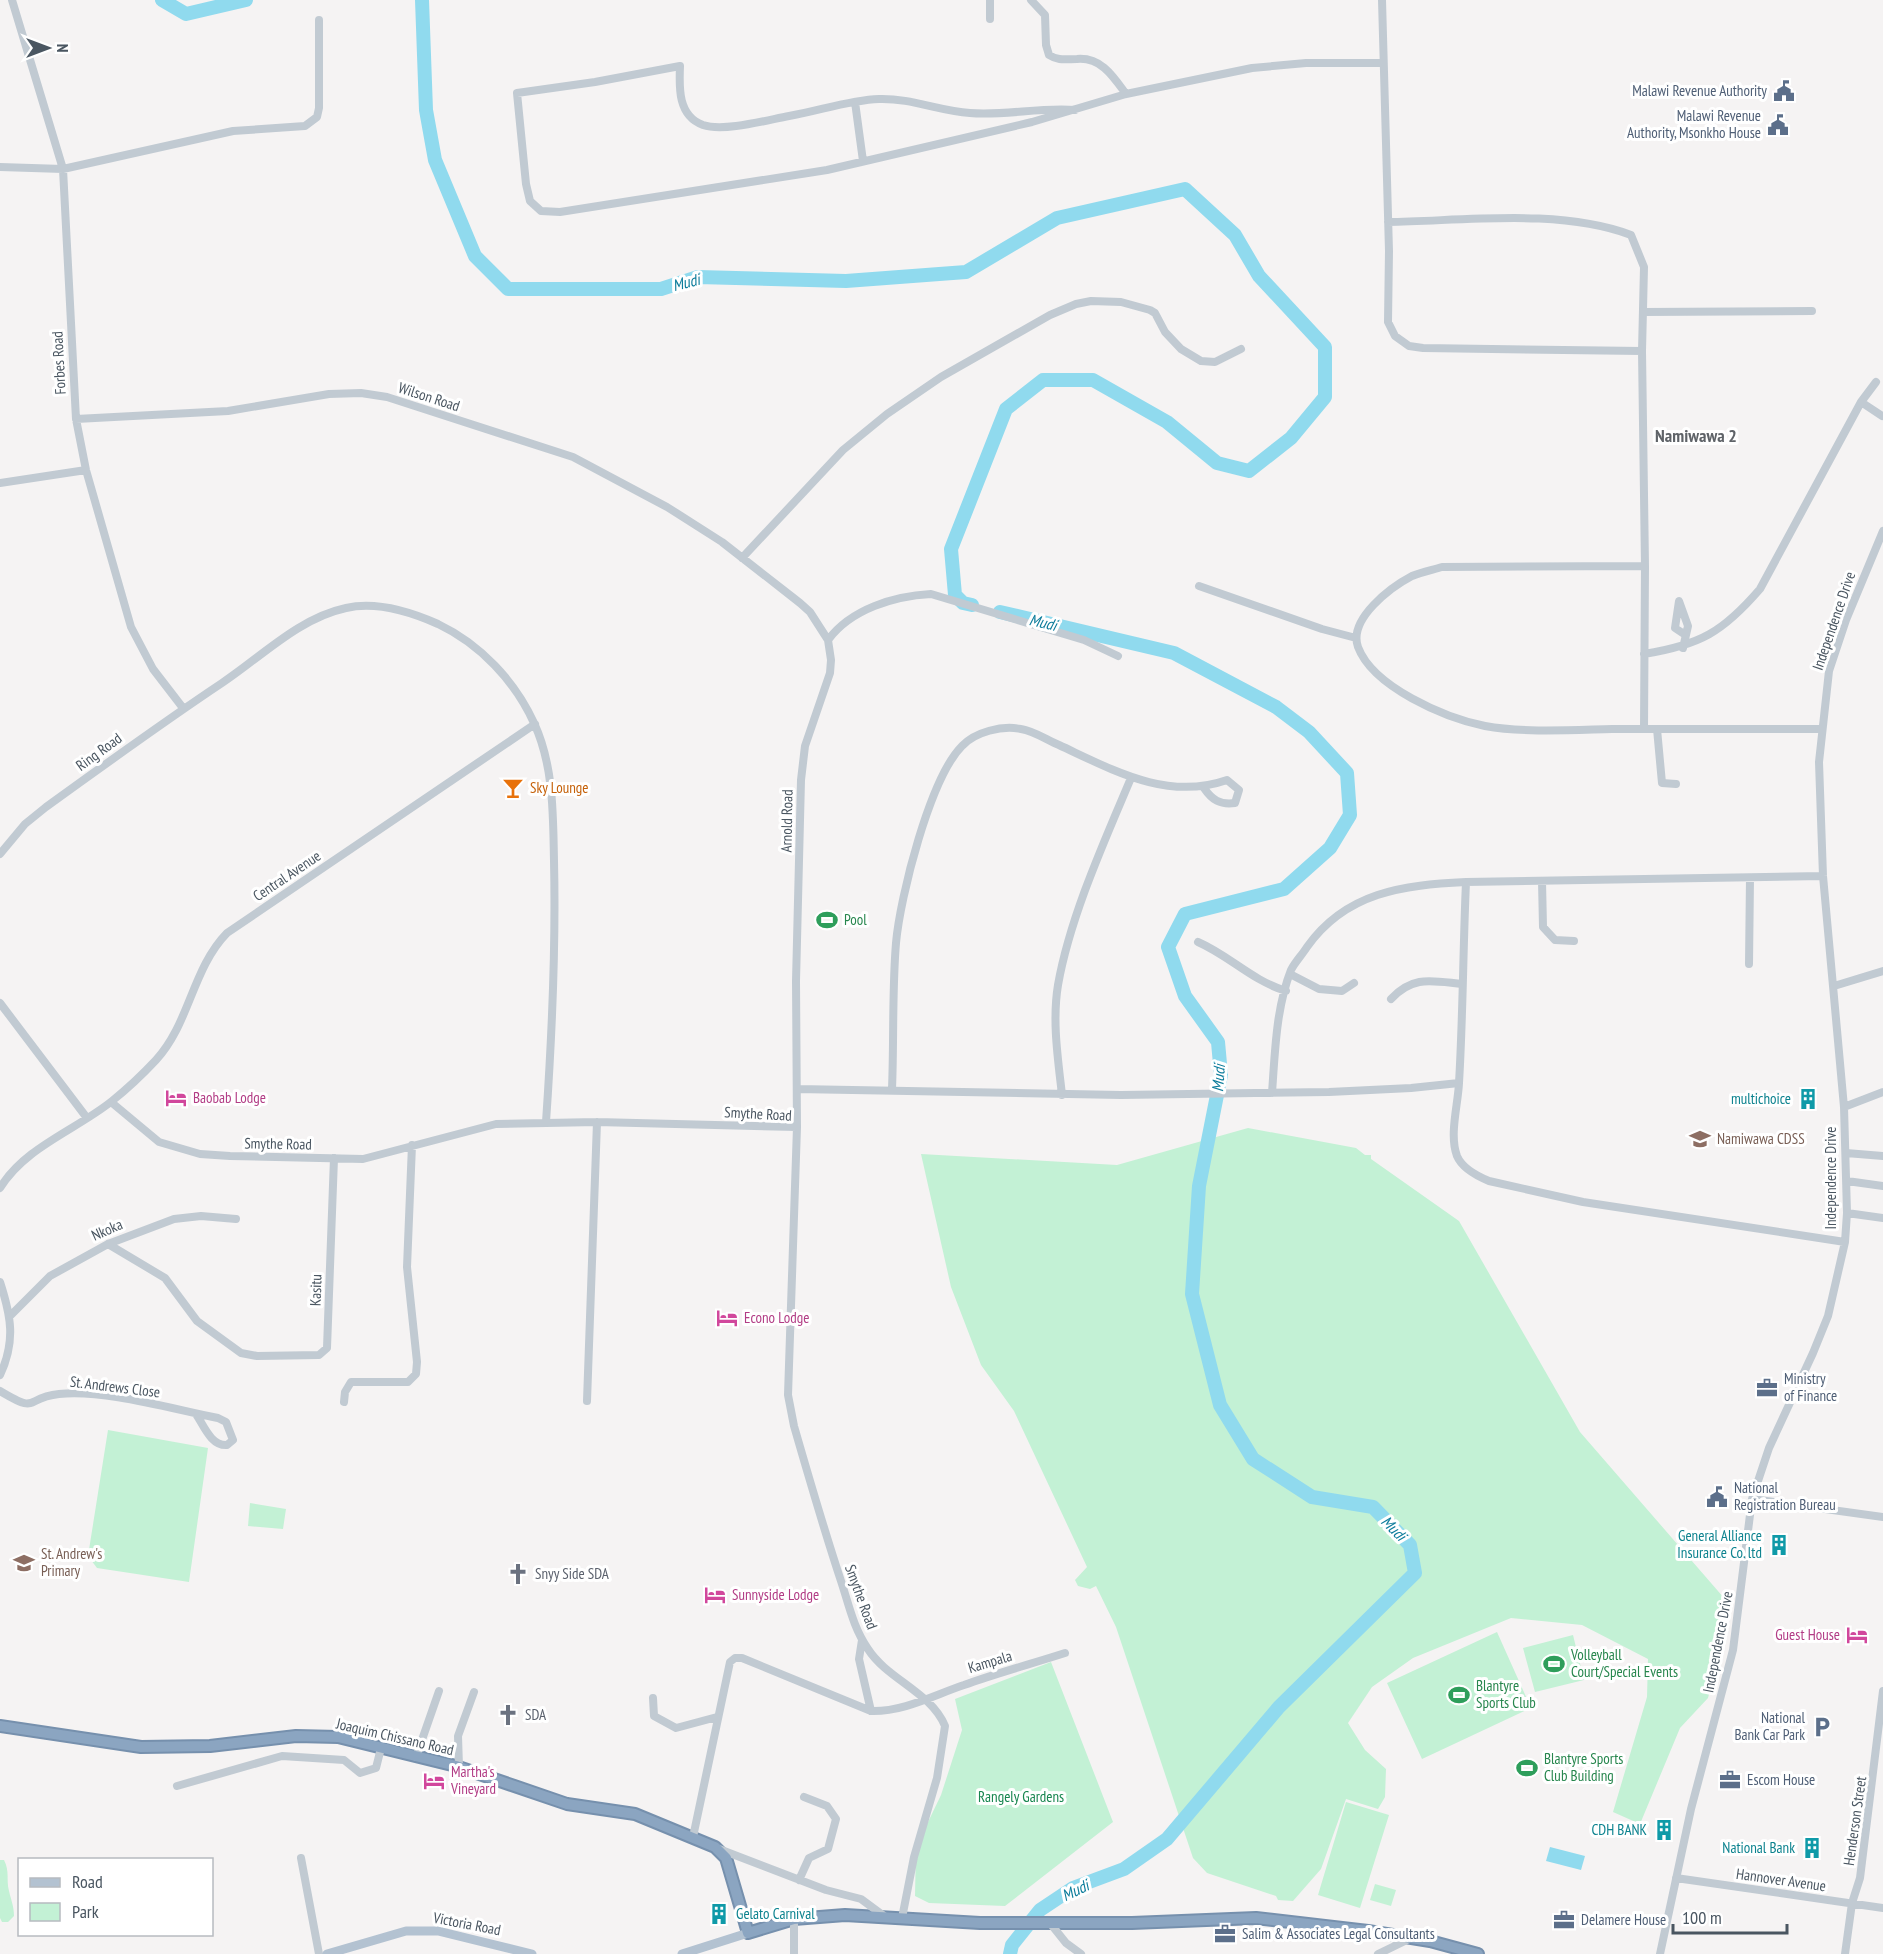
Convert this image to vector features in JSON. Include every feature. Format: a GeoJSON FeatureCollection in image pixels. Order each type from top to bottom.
{"type":"FeatureCollection","features":[{"type":"Feature","properties":{"kind":"highway","name":"Joaquim Chissano Road"},"geometry":{"type":"LineString","coordinates":[[0,1726],[141,1747],[210,1746],[319,1736],[459,1767],[567,1804],[635,1814],[715,1847]]}},
{"type":"Feature","properties":{"kind":"highway"},"geometry":{"type":"LineString","coordinates":[[715,1847],[726,1858],[748,1933],[794,1919],[834,1915],[980,1923],[1256,1918],[1410,1938],[1478,1954]]}},
{"type":"Feature","properties":{"kind":"main road","name":"Victoria Road"},"geometry":{"type":"LineString","coordinates":[[327,1954],[406,1931],[433,1931],[477,1938],[532,1954]]}},
{"type":"Feature","properties":{"kind":"main road"},"geometry":{"type":"LineString","coordinates":[[682,1954],[748,1933]]}},
{"type":"Feature","properties":{"kind":"street","name":"Forbes Road"},"geometry":{"type":"LineString","coordinates":[[12,0],[63,169],[76,419],[86,470],[131,627],[153,669],[183,708]]}},
{"type":"Feature","properties":{"kind":"street"},"geometry":{"type":"LineString","coordinates":[[990,0],[990,19]]}},
{"type":"Feature","properties":{"kind":"street"},"geometry":{"type":"LineString","coordinates":[[1031,0],[1045,15],[1046,45],[1049,55],[1057,60],[1086,58],[1100,64],[1126,94]]}},
{"type":"Feature","properties":{"kind":"street"},"geometry":{"type":"LineString","coordinates":[[1382,0],[1388,222],[1388,322],[1395,336],[1409,346],[1642,351]]}},
{"type":"Feature","properties":{"kind":"street"},"geometry":{"type":"LineString","coordinates":[[0,167],[63,169],[233,130],[305,126],[317,117],[319,108],[319,20]]}},
{"type":"Feature","properties":{"kind":"street"},"geometry":{"type":"LineString","coordinates":[[1075,110],[1047,107],[969,113],[910,101],[880,99],[720,127],[704,125],[691,119],[681,102],[680,66],[517,93],[526,184],[530,201],[541,211],[560,212],[827,170],[1075,110],[1126,94],[1252,68],[1306,63],[1383,63]]}},
{"type":"Feature","properties":{"kind":"street"},"geometry":{"type":"LineString","coordinates":[[855,102],[863,161]]}},
{"type":"Feature","properties":{"kind":"street"},"geometry":{"type":"LineString","coordinates":[[1388,222],[1478,218],[1549,220],[1614,229],[1631,235],[1640,250],[1644,267],[1642,351],[1645,566],[1644,729]]}},
{"type":"Feature","properties":{"kind":"street"},"geometry":{"type":"LineString","coordinates":[[742,558],[843,450],[887,414],[941,377],[1059,311],[1091,301],[1120,302],[1155,313],[1170,338],[1181,350],[1200,361],[1215,362],[1241,349]]}},
{"type":"Feature","properties":{"kind":"street"},"geometry":{"type":"LineString","coordinates":[[1643,312],[1812,311]]}},
{"type":"Feature","properties":{"kind":"street"},"geometry":{"type":"LineString","coordinates":[[1644,654],[1683,648],[1698,642],[1740,613],[1760,589],[1861,402],[1876,382]]}},
{"type":"Feature","properties":{"kind":"street","name":"Wilson Road"},"geometry":{"type":"LineString","coordinates":[[76,419],[228,411],[329,394],[361,393],[387,397],[573,457],[667,507],[742,558]]}},
{"type":"Feature","properties":{"kind":"street"},"geometry":{"type":"LineString","coordinates":[[1861,402],[1882,416]]}},
{"type":"Feature","properties":{"kind":"street"},"geometry":{"type":"LineString","coordinates":[[0,483],[86,470]]}},
{"type":"Feature","properties":{"kind":"street","name":"Independence Drive"},"geometry":{"type":"LineString","coordinates":[[1660,1954],[1691,1809],[1733,1650],[1752,1499],[1763,1464],[1814,1353],[1828,1316],[1845,1242],[1847,1181],[1844,1107],[1818,802],[1821,729],[1829,671],[1845,620],[1883,531]]}},
{"type":"Feature","properties":{"kind":"street","name":"Arnold Road"},"geometry":{"type":"LineString","coordinates":[[742,558],[810,612],[828,640],[830,673],[805,746],[801,780],[796,981],[797,1126]]}},
{"type":"Feature","properties":{"kind":"street"},"geometry":{"type":"LineString","coordinates":[[1645,566],[1442,567],[1414,575],[1385,593],[1361,622],[1356,638],[1365,660],[1395,688],[1449,714],[1485,726],[1821,729]]}},
{"type":"Feature","properties":{"kind":"street"},"geometry":{"type":"LineString","coordinates":[[1199,586],[1322,629],[1356,638]]}},
{"type":"Feature","properties":{"kind":"street"},"geometry":{"type":"LineString","coordinates":[[828,640],[838,627],[870,609],[912,595],[931,594],[1084,640],[1118,656]]}},
{"type":"Feature","properties":{"kind":"street","name":"Ring Road"},"geometry":{"type":"LineString","coordinates":[[0,854],[25,824],[46,807],[271,646],[324,615],[364,605],[423,617],[451,630],[487,657],[522,699],[535,724],[543,748],[552,802],[554,959],[546,1122]]}},
{"type":"Feature","properties":{"kind":"street"},"geometry":{"type":"LineString","coordinates":[[1683,648],[1684,634]]}},
{"type":"Feature","properties":{"kind":"street","name":"Central Avenue"},"geometry":{"type":"LineString","coordinates":[[111,1102],[145,1072],[170,1042],[180,1025],[203,967],[217,944],[227,933],[535,724]]}},
{"type":"Feature","properties":{"kind":"street"},"geometry":{"type":"LineString","coordinates":[[892,1089],[896,943],[902,907],[926,818],[951,758],[963,744],[976,736],[1005,728],[1022,729],[1131,778],[1168,786],[1204,788]]}},
{"type":"Feature","properties":{"kind":"street"},"geometry":{"type":"LineString","coordinates":[[1658,729],[1662,783],[1676,784]]}},
{"type":"Feature","properties":{"kind":"street"},"geometry":{"type":"LineString","coordinates":[[1062,1095],[1057,1044],[1058,987],[1089,883],[1131,778]]}},
{"type":"Feature","properties":{"kind":"street"},"geometry":{"type":"LineString","coordinates":[[1272,1093],[1278,1025],[1290,974],[1316,934],[1353,906],[1380,893],[1413,885],[1466,882],[1823,876]]}},
{"type":"Feature","properties":{"kind":"street"},"geometry":{"type":"LineString","coordinates":[[1749,964],[1750,878]]}},
{"type":"Feature","properties":{"kind":"street"},"geometry":{"type":"LineString","coordinates":[[1542,881],[1543,927],[1555,940],[1574,941]]}},
{"type":"Feature","properties":{"kind":"street"},"geometry":{"type":"LineString","coordinates":[[1466,882],[1460,1083],[1455,1146],[1462,1163],[1479,1177],[1583,1202],[1845,1242]]}},
{"type":"Feature","properties":{"kind":"street"},"geometry":{"type":"LineString","coordinates":[[1198,942],[1218,950],[1236,966],[1264,984],[1286,991]]}},
{"type":"Feature","properties":{"kind":"street"},"geometry":{"type":"LineString","coordinates":[[1834,986],[1883,971]]}},
{"type":"Feature","properties":{"kind":"street"},"geometry":{"type":"LineString","coordinates":[[1290,974],[1319,989],[1342,991],[1354,983]]}},
{"type":"Feature","properties":{"kind":"street"},"geometry":{"type":"LineString","coordinates":[[1391,999],[1403,986],[1424,980],[1462,984]]}},
{"type":"Feature","properties":{"kind":"street"},"geometry":{"type":"LineString","coordinates":[[0,1003],[87,1118]]}},
{"type":"Feature","properties":{"kind":"street"},"geometry":{"type":"LineString","coordinates":[[798,1089],[892,1089],[1062,1095],[1206,1094],[1411,1088],[1460,1083]]}},
{"type":"Feature","properties":{"kind":"street"},"geometry":{"type":"LineString","coordinates":[[1844,1107],[1883,1092]]}},
{"type":"Feature","properties":{"kind":"street"},"geometry":{"type":"LineString","coordinates":[[0,1188],[28,1157],[111,1102]]}},
{"type":"Feature","properties":{"kind":"street","name":"Smythe Road"},"geometry":{"type":"LineString","coordinates":[[111,1102],[147,1134],[174,1147],[210,1155],[363,1159],[496,1124],[597,1122],[797,1126],[788,1395],[794,1426],[852,1622],[862,1640],[882,1666],[924,1700],[942,1719],[946,1734],[937,1778],[914,1857],[902,1918]]}},
{"type":"Feature","properties":{"kind":"street"},"geometry":{"type":"LineString","coordinates":[[587,1401],[597,1122]]}},
{"type":"Feature","properties":{"kind":"street"},"geometry":{"type":"LineString","coordinates":[[344,1402],[345,1392],[351,1382],[408,1382],[416,1374],[417,1362],[407,1267],[412,1145]]}},
{"type":"Feature","properties":{"kind":"street"},"geometry":{"type":"LineString","coordinates":[[1846,1153],[1883,1156]]}},
{"type":"Feature","properties":{"kind":"street","name":"Kasitu"},"geometry":{"type":"LineString","coordinates":[[108,1244],[165,1278],[203,1327],[241,1353],[256,1356],[319,1355],[327,1348],[334,1158]]}},
{"type":"Feature","properties":{"kind":"street"},"geometry":{"type":"LineString","coordinates":[[1847,1181],[1883,1186]]}},
{"type":"Feature","properties":{"kind":"street"},"geometry":{"type":"LineString","coordinates":[[1847,1213],[1883,1218]]}},
{"type":"Feature","properties":{"kind":"street","name":"Nkoka"},"geometry":{"type":"LineString","coordinates":[[11,1316],[50,1276],[108,1244],[174,1219],[201,1216],[236,1219]]}},
{"type":"Feature","properties":{"kind":"street"},"geometry":{"type":"LineString","coordinates":[[0,1282],[11,1316],[10,1352],[0,1374]]}},
{"type":"Feature","properties":{"kind":"street","name":"St. Andrews Close"},"geometry":{"type":"LineString","coordinates":[[0,1391],[24,1405],[50,1396],[71,1394],[106,1397],[218,1418],[226,1422],[233,1440],[227,1445],[220,1446],[214,1442],[196,1414]]}},
{"type":"Feature","properties":{"kind":"street"},"geometry":{"type":"LineString","coordinates":[[1752,1499],[1883,1517]]}},
{"type":"Feature","properties":{"kind":"street"},"geometry":{"type":"LineString","coordinates":[[862,1640],[859,1659],[871,1711]]}},
{"type":"Feature","properties":{"kind":"street","name":"Kampala"},"geometry":{"type":"LineString","coordinates":[[871,1711],[889,1710],[924,1700],[990,1676],[1065,1653]]}},
{"type":"Feature","properties":{"kind":"street"},"geometry":{"type":"LineString","coordinates":[[693,1837],[730,1662],[735,1658],[742,1658],[871,1711]]}},
{"type":"Feature","properties":{"kind":"street"},"geometry":{"type":"LineString","coordinates":[[416,1757],[439,1691]]}},
{"type":"Feature","properties":{"kind":"street","name":"Henderson Street"},"geometry":{"type":"LineString","coordinates":[[1845,1954],[1852,1903],[1860,1878],[1879,1766],[1883,1691]]}},
{"type":"Feature","properties":{"kind":"street"},"geometry":{"type":"LineString","coordinates":[[459,1767],[458,1736],[474,1692]]}},
{"type":"Feature","properties":{"kind":"street"},"geometry":{"type":"LineString","coordinates":[[653,1698],[654,1716],[676,1728],[717,1718]]}},
{"type":"Feature","properties":{"kind":"street"},"geometry":{"type":"LineString","coordinates":[[177,1786],[282,1756],[344,1760],[360,1773],[376,1768],[381,1748]]}},
{"type":"Feature","properties":{"kind":"street"},"geometry":{"type":"LineString","coordinates":[[799,1880],[809,1858],[828,1849],[836,1819],[827,1806],[804,1797]]}},
{"type":"Feature","properties":{"kind":"street"},"geometry":{"type":"LineString","coordinates":[[715,1847],[799,1880],[861,1899],[884,1916]]}},
{"type":"Feature","properties":{"kind":"street"},"geometry":{"type":"LineString","coordinates":[[301,1858],[319,1954]]}},
{"type":"Feature","properties":{"kind":"street","name":"Hannover Avenue"},"geometry":{"type":"LineString","coordinates":[[1676,1878],[1883,1908]]}},
{"type":"Feature","properties":{"kind":"street"},"geometry":{"type":"LineString","coordinates":[[794,1919],[794,1954]]}},
{"type":"Feature","properties":{"kind":"street"},"geometry":{"type":"LineString","coordinates":[[1044,1923],[1081,1954]]}},
{"type":"Feature","properties":{"kind":"street"},"geometry":{"type":"LineString","coordinates":[[1378,1954],[1410,1938]]}},
{"type":"Feature","properties":{"kind":"green space","name":"Blantyre Sports Club"},"geometry":{"type":"Polygon","coordinates":[[[1248,1128],[1356,1148],[1365,1155],[1371,1155],[1371,1159],[1459,1221],[1580,1432],[1731,1606],[1708,1698],[1680,1728],[1640,1824],[1613,1812],[1647,1697],[1648,1659],[1582,1625],[1511,1618],[1413,1658],[1372,1687],[1348,1723],[1365,1750],[1386,1769],[1385,1797],[1378,1809],[1346,1799],[1321,1869],[1293,1901],[1278,1900],[1276,1896],[1207,1873],[1193,1858],[1116,1627],[1096,1586],[1090,1589],[1078,1586],[1075,1580],[1087,1567],[1014,1411],[981,1365],[951,1287],[921,1154],[1117,1165],[1248,1128]]]}},
{"type":"Feature","properties":{"kind":"green space"},"geometry":{"type":"Polygon","coordinates":[[[108,1430],[208,1448],[189,1582],[97,1568],[88,1556],[108,1430]]]}},
{"type":"Feature","properties":{"kind":"green space"},"geometry":{"type":"Polygon","coordinates":[[[250,1503],[286,1509],[283,1529],[248,1526],[250,1503]]]}},
{"type":"Feature","properties":{"kind":"green space","name":"Blantyre Sports Club"},"geometry":{"type":"Polygon","coordinates":[[[1497,1632],[1531,1708],[1422,1759],[1387,1683],[1497,1632]]]}},
{"type":"Feature","properties":{"kind":"green space","name":"Volleyball Court/Special Events"},"geometry":{"type":"Polygon","coordinates":[[[1573,1635],[1584,1680],[1535,1692],[1523,1648],[1573,1635]]]}},
{"type":"Feature","properties":{"kind":"green space","name":"Rangely Gardens"},"geometry":{"type":"Polygon","coordinates":[[[1051,1662],[1113,1822],[1005,1906],[929,1903],[915,1896],[916,1847],[941,1795],[962,1730],[955,1699],[1051,1662]]]}},
{"type":"Feature","properties":{"kind":"green space"},"geometry":{"type":"Polygon","coordinates":[[[1346,1802],[1389,1815],[1360,1908],[1318,1895],[1346,1802]]]}},
{"type":"Feature","properties":{"kind":"green space"},"geometry":{"type":"Polygon","coordinates":[[[0,1860],[4,1860],[6,1864],[8,1887],[14,1909],[14,1916],[8,1922],[2,1922],[0,1918],[0,1860]]]}},
{"type":"Feature","properties":{"kind":"green space"},"geometry":{"type":"Polygon","coordinates":[[[1375,1884],[1396,1890],[1391,1906],[1370,1900],[1375,1884]]]}},
{"type":"Feature","properties":{"kind":"water"},"geometry":{"type":"Polygon","coordinates":[[[1550,1847],[1585,1856],[1581,1870],[1546,1861],[1550,1847]]]}},
{"type":"Feature","properties":{"kind":"waterway","name":"Mudi"},"geometry":{"type":"LineString","coordinates":[[162,0],[186,14],[246,0]]}},
{"type":"Feature","properties":{"kind":"waterway","name":"Mudi"},"geometry":{"type":"LineString","coordinates":[[422,0],[426,110],[435,160],[475,256],[508,289],[661,289],[698,277],[846,281],[966,272],[1057,218],[1185,189],[1235,235],[1259,276],[1325,347],[1325,397],[1291,438],[1249,471],[1217,463],[1167,422],[1093,380],[1043,380],[1006,409],[951,549],[955,595],[963,603],[972,605]]}},
{"type":"Feature","properties":{"kind":"waterway","name":"Mudi"},"geometry":{"type":"LineString","coordinates":[[1000,612],[1174,653],[1276,707],[1309,732],[1347,773],[1350,815],[1330,848],[1284,889],[1185,914],[1168,947],[1185,996],[1218,1042],[1221,1075],[1199,1186],[1192,1294],[1220,1405],[1253,1459],[1312,1497],[1373,1507],[1410,1545],[1415,1573],[1279,1707],[1167,1839],[1124,1869],[1073,1888],[1040,1910],[1012,1945],[1010,1954]]}},
{"type":"Feature","properties":{"kind":"place","name":"Malawi Revenue Authority"},"geometry":{"type":"Point","coordinates":[1784,91]}},
{"type":"Feature","properties":{"kind":"place","name":"Malawi Revenue Authority, Msonkho House"},"geometry":{"type":"Point","coordinates":[1778,125]}},
{"type":"Feature","properties":{"kind":"place","name":"Sky Lounge"},"geometry":{"type":"Point","coordinates":[513,788]}},
{"type":"Feature","properties":{"kind":"place","name":"Pool"},"geometry":{"type":"Point","coordinates":[827,920]}},
{"type":"Feature","properties":{"kind":"place","name":"Baobab Lodge"},"geometry":{"type":"Point","coordinates":[176,1098]}},
{"type":"Feature","properties":{"kind":"place","name":"multichoice"},"geometry":{"type":"Point","coordinates":[1808,1099]}},
{"type":"Feature","properties":{"kind":"place","name":"Namiwawa CDSS"},"geometry":{"type":"Point","coordinates":[1700,1139]}},
{"type":"Feature","properties":{"kind":"place","name":"Econo Lodge"},"geometry":{"type":"Point","coordinates":[727,1318]}},
{"type":"Feature","properties":{"kind":"place","name":"Ministry of Finance"},"geometry":{"type":"Point","coordinates":[1767,1388]}},
{"type":"Feature","properties":{"kind":"place","name":"National Registration Bureau"},"geometry":{"type":"Point","coordinates":[1717,1497]}},
{"type":"Feature","properties":{"kind":"place","name":"General Alliance Insurance Co. ltd"},"geometry":{"type":"Point","coordinates":[1779,1545]}},
{"type":"Feature","properties":{"kind":"place","name":"St. Andrew's Primary"},"geometry":{"type":"Point","coordinates":[24,1563]}},
{"type":"Feature","properties":{"kind":"place","name":"Snyy Side SDA"},"geometry":{"type":"Point","coordinates":[518,1574]}},
{"type":"Feature","properties":{"kind":"place","name":"Sunnyside Lodge"},"geometry":{"type":"Point","coordinates":[715,1595]}},
{"type":"Feature","properties":{"kind":"place","name":"Guest House"},"geometry":{"type":"Point","coordinates":[1857,1635]}},
{"type":"Feature","properties":{"kind":"place","name":"Volleyball Court/Special Events"},"geometry":{"type":"Point","coordinates":[1554,1664]}},
{"type":"Feature","properties":{"kind":"place","name":"Blantyre Sports Club"},"geometry":{"type":"Point","coordinates":[1459,1695]}},
{"type":"Feature","properties":{"kind":"place","name":"SDA"},"geometry":{"type":"Point","coordinates":[508,1715]}},
{"type":"Feature","properties":{"kind":"place","name":"National Bank Car Park"},"geometry":{"type":"Point","coordinates":[1822,1727]}},
{"type":"Feature","properties":{"kind":"place","name":"Blantyre Sports Club Building"},"geometry":{"type":"Point","coordinates":[1527,1768]}},
{"type":"Feature","properties":{"kind":"place","name":"Escom House"},"geometry":{"type":"Point","coordinates":[1730,1780]}},
{"type":"Feature","properties":{"kind":"place","name":"Martha's Vineyard"},"geometry":{"type":"Point","coordinates":[434,1781]}},
{"type":"Feature","properties":{"kind":"place","name":"CDH BANK"},"geometry":{"type":"Point","coordinates":[1664,1830]}},
{"type":"Feature","properties":{"kind":"place","name":"National Bank"},"geometry":{"type":"Point","coordinates":[1812,1848]}},
{"type":"Feature","properties":{"kind":"place","name":"Gelato Carnival"},"geometry":{"type":"Point","coordinates":[719,1914]}},
{"type":"Feature","properties":{"kind":"place","name":"Delamere House"},"geometry":{"type":"Point","coordinates":[1564,1920]}},
{"type":"Feature","properties":{"kind":"place","name":"Salim & Associates Legal Consultants"},"geometry":{"type":"Point","coordinates":[1225,1934]}},
{"type":"Feature","properties":{"kind":"district","name":"Namiwawa 2"},"geometry":{"type":"Point","coordinates":[1696,436]}}]}
